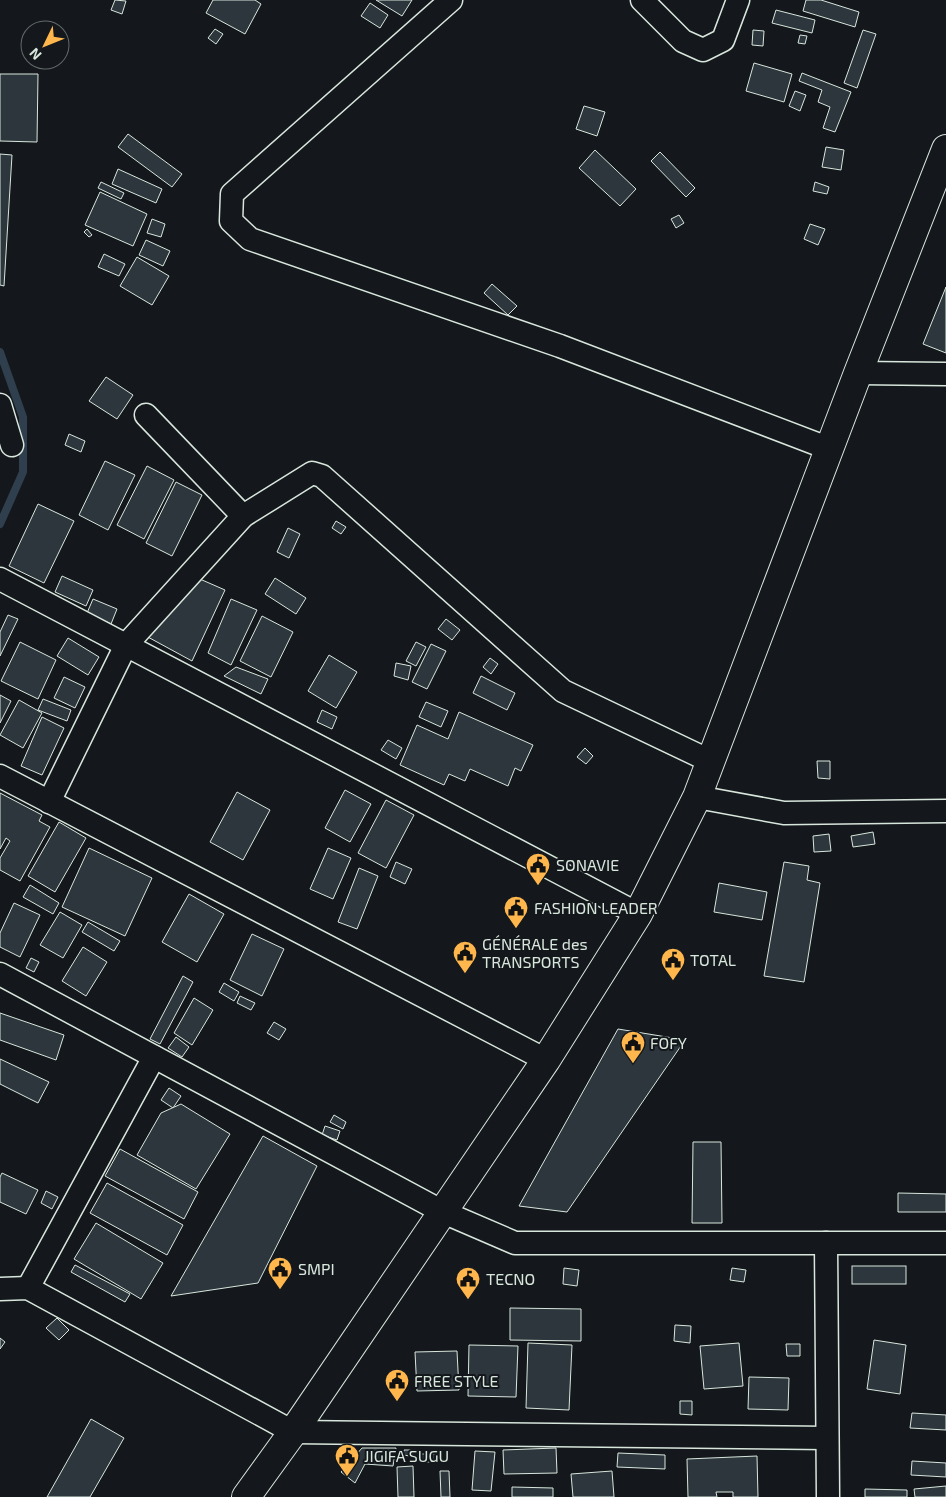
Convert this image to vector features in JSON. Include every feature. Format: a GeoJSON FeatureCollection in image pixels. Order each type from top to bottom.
{"type":"FeatureCollection","features":[{"type":"Feature","properties":{"kind":"main road"},"geometry":{"type":"LineString","coordinates":[[246,1497],[293,1432],[546,1060],[638,914],[697,797],[858,373],[946,149]]}},
{"type":"Feature","properties":{"kind":"street"},"geometry":{"type":"LineString","coordinates":[[451,0],[232,194],[231,221],[250,239],[560,346],[830,449]]}},
{"type":"Feature","properties":{"kind":"street"},"geometry":{"type":"LineString","coordinates":[[642,0],[682,41],[703,50],[722,40],[738,0]]}},
{"type":"Feature","properties":{"kind":"street"},"geometry":{"type":"LineString","coordinates":[[858,373],[946,374]]}},
{"type":"Feature","properties":{"kind":"street"},"geometry":{"type":"LineString","coordinates":[[0,405],[12,445]]}},
{"type":"Feature","properties":{"kind":"street"},"geometry":{"type":"LineString","coordinates":[[146,415],[243,516]]}},
{"type":"Feature","properties":{"kind":"street"},"geometry":{"type":"LineString","coordinates":[[49,802],[126,645],[243,516],[312,473],[322,476],[563,691],[710,761]]}},
{"type":"Feature","properties":{"kind":"street"},"geometry":{"type":"LineString","coordinates":[[0,579],[638,914]]}},
{"type":"Feature","properties":{"kind":"street"},"geometry":{"type":"LineString","coordinates":[[0,776],[546,1060]]}},
{"type":"Feature","properties":{"kind":"street"},"geometry":{"type":"LineString","coordinates":[[697,797],[784,813],[946,811]]}},
{"type":"Feature","properties":{"kind":"street"},"geometry":{"type":"LineString","coordinates":[[0,974],[443,1212],[515,1243],[946,1243]]}},
{"type":"Feature","properties":{"kind":"street"},"geometry":{"type":"LineString","coordinates":[[28,1288],[154,1057]]}},
{"type":"Feature","properties":{"kind":"street"},"geometry":{"type":"LineString","coordinates":[[826,1243],[828,1497]]}},
{"type":"Feature","properties":{"kind":"street"},"geometry":{"type":"LineString","coordinates":[[0,1289],[28,1288],[293,1432],[827,1438]]}},
{"type":"Feature","properties":{"kind":"building"},"geometry":{"type":"Polygon","coordinates":[[[115,0],[126,1],[122,14],[111,10],[115,0]]]}},
{"type":"Feature","properties":{"kind":"building"},"geometry":{"type":"Polygon","coordinates":[[[213,0],[255,0],[261,4],[245,34],[206,13],[213,0]]]}},
{"type":"Feature","properties":{"kind":"building"},"geometry":{"type":"Polygon","coordinates":[[[376,0],[412,0],[402,16],[376,0]]]}},
{"type":"Feature","properties":{"kind":"building"},"geometry":{"type":"Polygon","coordinates":[[[806,0],[821,0],[859,12],[855,27],[803,11],[806,0]]]}},
{"type":"Feature","properties":{"kind":"building"},"geometry":{"type":"Polygon","coordinates":[[[370,3],[388,15],[380,28],[361,16],[370,3]]]}},
{"type":"Feature","properties":{"kind":"building"},"geometry":{"type":"Polygon","coordinates":[[[776,10],[815,20],[812,33],[772,23],[776,10]]]}},
{"type":"Feature","properties":{"kind":"building"},"geometry":{"type":"Polygon","coordinates":[[[215,29],[223,34],[216,44],[208,38],[215,29]]]}},
{"type":"Feature","properties":{"kind":"building"},"geometry":{"type":"Polygon","coordinates":[[[753,30],[764,31],[763,46],[752,45],[753,30]]]}},
{"type":"Feature","properties":{"kind":"building"},"geometry":{"type":"Polygon","coordinates":[[[863,30],[876,34],[857,88],[844,83],[863,30]]]}},
{"type":"Feature","properties":{"kind":"building"},"geometry":{"type":"Polygon","coordinates":[[[800,35],[807,36],[805,44],[798,43],[800,35]]]}},
{"type":"Feature","properties":{"kind":"building"},"geometry":{"type":"Polygon","coordinates":[[[754,63],[792,74],[784,102],[746,91],[754,63]]]}},
{"type":"Feature","properties":{"kind":"building"},"geometry":{"type":"Polygon","coordinates":[[[802,73],[851,92],[835,132],[823,128],[830,107],[818,102],[822,90],[799,81],[802,73]]]}},
{"type":"Feature","properties":{"kind":"building"},"geometry":{"type":"Polygon","coordinates":[[[0,74],[38,74],[37,142],[0,141],[0,74]]]}},
{"type":"Feature","properties":{"kind":"building"},"geometry":{"type":"Polygon","coordinates":[[[795,91],[806,95],[800,111],[789,106],[795,91]]]}},
{"type":"Feature","properties":{"kind":"building"},"geometry":{"type":"Polygon","coordinates":[[[584,106],[605,112],[597,136],[576,129],[584,106]]]}},
{"type":"Feature","properties":{"kind":"building"},"geometry":{"type":"Polygon","coordinates":[[[128,134],[182,174],[172,187],[118,147],[128,134]]]}},
{"type":"Feature","properties":{"kind":"building"},"geometry":{"type":"Polygon","coordinates":[[[826,147],[844,150],[841,170],[822,167],[826,147]]]}},
{"type":"Feature","properties":{"kind":"building"},"geometry":{"type":"Polygon","coordinates":[[[595,150],[636,189],[620,206],[579,168],[595,150]]]}},
{"type":"Feature","properties":{"kind":"building"},"geometry":{"type":"Polygon","coordinates":[[[660,152],[695,188],[686,197],[651,161],[660,152]]]}},
{"type":"Feature","properties":{"kind":"building"},"geometry":{"type":"Polygon","coordinates":[[[0,154],[12,155],[4,286],[0,285],[0,154]]]}},
{"type":"Feature","properties":{"kind":"building"},"geometry":{"type":"Polygon","coordinates":[[[118,169],[162,189],[156,203],[112,184],[118,169]]]}},
{"type":"Feature","properties":{"kind":"building"},"geometry":{"type":"Polygon","coordinates":[[[101,182],[124,193],[121,199],[98,188],[101,182]]]}},
{"type":"Feature","properties":{"kind":"building"},"geometry":{"type":"Polygon","coordinates":[[[815,182],[829,187],[827,194],[813,191],[815,182]]]}},
{"type":"Feature","properties":{"kind":"building"},"geometry":{"type":"Polygon","coordinates":[[[100,192],[147,214],[133,246],[85,225],[100,192]]]}},
{"type":"Feature","properties":{"kind":"building"},"geometry":{"type":"Polygon","coordinates":[[[679,215],[684,223],[676,228],[671,219],[679,215]]]}},
{"type":"Feature","properties":{"kind":"building"},"geometry":{"type":"Polygon","coordinates":[[[152,219],[165,224],[161,237],[147,233],[152,219]]]}},
{"type":"Feature","properties":{"kind":"building"},"geometry":{"type":"Polygon","coordinates":[[[810,224],[825,229],[818,245],[804,239],[810,224]]]}},
{"type":"Feature","properties":{"kind":"building"},"geometry":{"type":"Polygon","coordinates":[[[87,229],[92,235],[89,237],[84,232],[87,229]]]}},
{"type":"Feature","properties":{"kind":"building"},"geometry":{"type":"Polygon","coordinates":[[[146,240],[170,251],[163,266],[139,255],[146,240]]]}},
{"type":"Feature","properties":{"kind":"building"},"geometry":{"type":"Polygon","coordinates":[[[104,254],[125,264],[119,276],[98,267],[104,254]]]}},
{"type":"Feature","properties":{"kind":"building"},"geometry":{"type":"Polygon","coordinates":[[[137,257],[169,276],[152,305],[120,286],[137,257]]]}},
{"type":"Feature","properties":{"kind":"building"},"geometry":{"type":"Polygon","coordinates":[[[492,284],[517,306],[508,315],[484,293],[492,284]]]}},
{"type":"Feature","properties":{"kind":"building"},"geometry":{"type":"Polygon","coordinates":[[[946,287],[946,353],[923,344],[946,287]]]}},
{"type":"Feature","properties":{"kind":"building"},"geometry":{"type":"Polygon","coordinates":[[[106,377],[133,395],[117,419],[89,401],[106,377]]]}},
{"type":"Feature","properties":{"kind":"building"},"geometry":{"type":"Polygon","coordinates":[[[69,434],[85,441],[81,452],[65,445],[69,434]]]}},
{"type":"Feature","properties":{"kind":"building"},"geometry":{"type":"Polygon","coordinates":[[[105,461],[135,475],[108,530],[79,515],[105,461]]]}},
{"type":"Feature","properties":{"kind":"building"},"geometry":{"type":"Polygon","coordinates":[[[147,466],[174,480],[144,539],[117,525],[147,466]]]}},
{"type":"Feature","properties":{"kind":"building"},"geometry":{"type":"Polygon","coordinates":[[[176,482],[202,495],[172,556],[146,543],[176,482]]]}},
{"type":"Feature","properties":{"kind":"building"},"geometry":{"type":"Polygon","coordinates":[[[38,504],[74,521],[44,583],[9,566],[38,504]]]}},
{"type":"Feature","properties":{"kind":"building"},"geometry":{"type":"Polygon","coordinates":[[[336,521],[346,527],[341,534],[332,528],[336,521]]]}},
{"type":"Feature","properties":{"kind":"building"},"geometry":{"type":"Polygon","coordinates":[[[288,528],[300,534],[289,558],[277,552],[288,528]]]}},
{"type":"Feature","properties":{"kind":"building"},"geometry":{"type":"Polygon","coordinates":[[[62,576],[93,590],[86,606],[55,592],[62,576]]]}},
{"type":"Feature","properties":{"kind":"building"},"geometry":{"type":"Polygon","coordinates":[[[193,576],[225,590],[192,661],[146,636],[193,576]]]}},
{"type":"Feature","properties":{"kind":"building"},"geometry":{"type":"Polygon","coordinates":[[[275,578],[306,598],[296,614],[265,594],[275,578]]]}},
{"type":"Feature","properties":{"kind":"building"},"geometry":{"type":"Polygon","coordinates":[[[93,599],[117,609],[111,624],[87,613],[93,599]]]}},
{"type":"Feature","properties":{"kind":"building"},"geometry":{"type":"Polygon","coordinates":[[[231,599],[257,610],[231,665],[208,653],[231,599]]]}},
{"type":"Feature","properties":{"kind":"building"},"geometry":{"type":"Polygon","coordinates":[[[8,615],[18,619],[0,656],[0,632],[8,615]]]}},
{"type":"Feature","properties":{"kind":"building"},"geometry":{"type":"Polygon","coordinates":[[[262,616],[293,632],[271,677],[240,661],[262,616]]]}},
{"type":"Feature","properties":{"kind":"building"},"geometry":{"type":"Polygon","coordinates":[[[446,619],[460,630],[452,640],[438,629],[446,619]]]}},
{"type":"Feature","properties":{"kind":"building"},"geometry":{"type":"Polygon","coordinates":[[[68,638],[99,657],[88,675],[57,656],[68,638]]]}},
{"type":"Feature","properties":{"kind":"building"},"geometry":{"type":"Polygon","coordinates":[[[20,642],[56,660],[38,699],[1,681],[20,642]]]}},
{"type":"Feature","properties":{"kind":"building"},"geometry":{"type":"Polygon","coordinates":[[[416,642],[426,647],[416,666],[406,661],[416,642]]]}},
{"type":"Feature","properties":{"kind":"building"},"geometry":{"type":"Polygon","coordinates":[[[431,644],[446,651],[427,689],[412,682],[431,644]]]}},
{"type":"Feature","properties":{"kind":"building"},"geometry":{"type":"Polygon","coordinates":[[[329,655],[357,672],[336,708],[308,691],[329,655]]]}},
{"type":"Feature","properties":{"kind":"building"},"geometry":{"type":"Polygon","coordinates":[[[490,658],[498,664],[491,674],[483,667],[490,658]]]}},
{"type":"Feature","properties":{"kind":"building"},"geometry":{"type":"Polygon","coordinates":[[[396,663],[411,666],[408,680],[394,676],[396,663]]]}},
{"type":"Feature","properties":{"kind":"building"},"geometry":{"type":"Polygon","coordinates":[[[236,667],[268,679],[261,694],[224,676],[236,667]]]}},
{"type":"Feature","properties":{"kind":"building"},"geometry":{"type":"Polygon","coordinates":[[[481,676],[515,693],[507,710],[473,693],[481,676]]]}},
{"type":"Feature","properties":{"kind":"building"},"geometry":{"type":"Polygon","coordinates":[[[64,677],[85,687],[75,708],[54,698],[64,677]]]}},
{"type":"Feature","properties":{"kind":"building"},"geometry":{"type":"Polygon","coordinates":[[[0,695],[11,701],[0,723],[0,695]]]}},
{"type":"Feature","properties":{"kind":"building"},"geometry":{"type":"Polygon","coordinates":[[[43,699],[71,710],[67,721],[38,710],[43,699]]]}},
{"type":"Feature","properties":{"kind":"building"},"geometry":{"type":"Polygon","coordinates":[[[19,700],[42,713],[23,748],[0,735],[19,700]]]}},
{"type":"Feature","properties":{"kind":"building"},"geometry":{"type":"Polygon","coordinates":[[[426,702],[448,711],[441,727],[419,717],[426,702]]]}},
{"type":"Feature","properties":{"kind":"building"},"geometry":{"type":"Polygon","coordinates":[[[322,710],[337,717],[332,729],[317,722],[322,710]]]}},
{"type":"Feature","properties":{"kind":"building"},"geometry":{"type":"Polygon","coordinates":[[[459,712],[533,745],[521,771],[515,768],[508,786],[470,769],[465,781],[449,774],[444,785],[400,765],[417,725],[448,739],[459,712]]]}},
{"type":"Feature","properties":{"kind":"building"},"geometry":{"type":"Polygon","coordinates":[[[42,717],[64,728],[42,775],[21,766],[42,717]]]}},
{"type":"Feature","properties":{"kind":"building"},"geometry":{"type":"Polygon","coordinates":[[[388,740],[402,748],[396,759],[381,750],[388,740]]]}},
{"type":"Feature","properties":{"kind":"building"},"geometry":{"type":"Polygon","coordinates":[[[585,748],[593,756],[586,764],[577,757],[585,748]]]}},
{"type":"Feature","properties":{"kind":"building"},"geometry":{"type":"Polygon","coordinates":[[[817,761],[830,761],[830,779],[818,778],[817,761]]]}},
{"type":"Feature","properties":{"kind":"building"},"geometry":{"type":"Polygon","coordinates":[[[345,790],[371,804],[350,842],[325,828],[345,790]]]}},
{"type":"Feature","properties":{"kind":"building"},"geometry":{"type":"Polygon","coordinates":[[[237,792],[270,810],[243,860],[210,842],[237,792]]]}},
{"type":"Feature","properties":{"kind":"building"},"geometry":{"type":"Polygon","coordinates":[[[0,793],[42,815],[39,821],[50,827],[20,881],[0,870],[0,858],[10,841],[6,838],[0,849],[0,793]]]}},
{"type":"Feature","properties":{"kind":"building"},"geometry":{"type":"Polygon","coordinates":[[[386,800],[414,815],[386,868],[358,853],[386,800]]]}},
{"type":"Feature","properties":{"kind":"building"},"geometry":{"type":"Polygon","coordinates":[[[59,822],[86,838],[55,892],[28,876],[59,822]]]}},
{"type":"Feature","properties":{"kind":"building"},"geometry":{"type":"Polygon","coordinates":[[[873,832],[875,844],[853,847],[851,836],[873,832]]]}},
{"type":"Feature","properties":{"kind":"building"},"geometry":{"type":"Polygon","coordinates":[[[829,834],[831,851],[814,852],[813,836],[829,834]]]}},
{"type":"Feature","properties":{"kind":"building"},"geometry":{"type":"Polygon","coordinates":[[[89,848],[152,878],[125,936],[62,907],[89,848]]]}},
{"type":"Feature","properties":{"kind":"building"},"geometry":{"type":"Polygon","coordinates":[[[328,848],[351,858],[333,899],[310,889],[328,848]]]}},
{"type":"Feature","properties":{"kind":"building"},"geometry":{"type":"Polygon","coordinates":[[[396,862],[412,869],[405,884],[390,877],[396,862]]]}},
{"type":"Feature","properties":{"kind":"building"},"geometry":{"type":"Polygon","coordinates":[[[784,862],[809,866],[807,880],[820,883],[804,982],[764,976],[784,862]]]}},
{"type":"Feature","properties":{"kind":"building"},"geometry":{"type":"Polygon","coordinates":[[[359,868],[378,876],[357,929],[338,922],[359,868]]]}},
{"type":"Feature","properties":{"kind":"building"},"geometry":{"type":"Polygon","coordinates":[[[719,883],[767,892],[762,920],[714,912],[719,883]]]}},
{"type":"Feature","properties":{"kind":"building"},"geometry":{"type":"Polygon","coordinates":[[[30,885],[59,903],[53,914],[23,897],[30,885]]]}},
{"type":"Feature","properties":{"kind":"building"},"geometry":{"type":"Polygon","coordinates":[[[189,894],[224,914],[197,962],[162,942],[189,894]]]}},
{"type":"Feature","properties":{"kind":"building"},"geometry":{"type":"Polygon","coordinates":[[[14,903],[40,915],[20,957],[0,947],[0,933],[14,903]]]}},
{"type":"Feature","properties":{"kind":"building"},"geometry":{"type":"Polygon","coordinates":[[[60,912],[82,925],[63,958],[40,945],[60,912]]]}},
{"type":"Feature","properties":{"kind":"building"},"geometry":{"type":"Polygon","coordinates":[[[88,922],[120,941],[114,951],[82,932],[88,922]]]}},
{"type":"Feature","properties":{"kind":"building"},"geometry":{"type":"Polygon","coordinates":[[[252,934],[284,949],[262,996],[230,980],[252,934]]]}},
{"type":"Feature","properties":{"kind":"building"},"geometry":{"type":"Polygon","coordinates":[[[83,947],[107,962],[86,996],[62,981],[83,947]]]}},
{"type":"Feature","properties":{"kind":"building"},"geometry":{"type":"Polygon","coordinates":[[[31,958],[39,962],[34,972],[26,968],[31,958]]]}},
{"type":"Feature","properties":{"kind":"building"},"geometry":{"type":"Polygon","coordinates":[[[183,976],[193,982],[160,1044],[150,1039],[183,976]]]}},
{"type":"Feature","properties":{"kind":"building"},"geometry":{"type":"Polygon","coordinates":[[[224,983],[239,992],[234,1001],[219,992],[224,983]]]}},
{"type":"Feature","properties":{"kind":"building"},"geometry":{"type":"Polygon","coordinates":[[[240,996],[255,1003],[251,1010],[237,1003],[240,996]]]}},
{"type":"Feature","properties":{"kind":"building"},"geometry":{"type":"Polygon","coordinates":[[[194,998],[213,1010],[192,1045],[174,1033],[194,998]]]}},
{"type":"Feature","properties":{"kind":"building"},"geometry":{"type":"Polygon","coordinates":[[[0,1013],[64,1035],[56,1060],[0,1040],[0,1013]]]}},
{"type":"Feature","properties":{"kind":"building"},"geometry":{"type":"Polygon","coordinates":[[[274,1022],[286,1029],[279,1040],[267,1033],[274,1022]]]}},
{"type":"Feature","properties":{"kind":"building"},"geometry":{"type":"Polygon","coordinates":[[[618,1029],[685,1040],[567,1212],[519,1206],[618,1029]]]}},
{"type":"Feature","properties":{"kind":"building"},"geometry":{"type":"Polygon","coordinates":[[[176,1037],[189,1047],[182,1057],[168,1048],[176,1037]]]}},
{"type":"Feature","properties":{"kind":"building"},"geometry":{"type":"Polygon","coordinates":[[[0,1059],[49,1082],[38,1103],[0,1084],[0,1059]]]}},
{"type":"Feature","properties":{"kind":"building"},"geometry":{"type":"Polygon","coordinates":[[[169,1088],[181,1096],[173,1108],[161,1100],[169,1088]]]}},
{"type":"Feature","properties":{"kind":"building"},"geometry":{"type":"Polygon","coordinates":[[[181,1104],[230,1134],[196,1189],[137,1155],[161,1113],[181,1104]]]}},
{"type":"Feature","properties":{"kind":"building"},"geometry":{"type":"Polygon","coordinates":[[[334,1115],[346,1122],[343,1129],[330,1122],[334,1115]]]}},
{"type":"Feature","properties":{"kind":"building"},"geometry":{"type":"Polygon","coordinates":[[[325,1126],[340,1131],[337,1140],[322,1135],[325,1126]]]}},
{"type":"Feature","properties":{"kind":"building"},"geometry":{"type":"Polygon","coordinates":[[[263,1136],[317,1166],[258,1283],[171,1296],[263,1136]]]}},
{"type":"Feature","properties":{"kind":"building"},"geometry":{"type":"Polygon","coordinates":[[[693,1142],[721,1142],[722,1223],[692,1223],[693,1142]]]}},
{"type":"Feature","properties":{"kind":"building"},"geometry":{"type":"Polygon","coordinates":[[[120,1149],[198,1192],[184,1219],[105,1176],[120,1149]]]}},
{"type":"Feature","properties":{"kind":"building"},"geometry":{"type":"Polygon","coordinates":[[[2,1173],[38,1190],[26,1214],[0,1202],[0,1177],[2,1173]]]}},
{"type":"Feature","properties":{"kind":"building"},"geometry":{"type":"Polygon","coordinates":[[[107,1183],[183,1225],[167,1255],[90,1213],[107,1183]]]}},
{"type":"Feature","properties":{"kind":"building"},"geometry":{"type":"Polygon","coordinates":[[[46,1191],[58,1197],[52,1209],[41,1203],[46,1191]]]}},
{"type":"Feature","properties":{"kind":"building"},"geometry":{"type":"Polygon","coordinates":[[[898,1193],[946,1194],[946,1212],[898,1212],[898,1193]]]}},
{"type":"Feature","properties":{"kind":"building"},"geometry":{"type":"Polygon","coordinates":[[[96,1223],[163,1263],[141,1299],[74,1259],[96,1223]]]}},
{"type":"Feature","properties":{"kind":"building"},"geometry":{"type":"Polygon","coordinates":[[[75,1265],[130,1294],[125,1302],[71,1272],[75,1265]]]}},
{"type":"Feature","properties":{"kind":"building"},"geometry":{"type":"Polygon","coordinates":[[[852,1266],[906,1266],[906,1284],[852,1284],[852,1266]]]}},
{"type":"Feature","properties":{"kind":"building"},"geometry":{"type":"Polygon","coordinates":[[[564,1268],[579,1270],[577,1286],[563,1284],[564,1268]]]}},
{"type":"Feature","properties":{"kind":"building"},"geometry":{"type":"Polygon","coordinates":[[[732,1268],[746,1270],[744,1282],[730,1280],[732,1268]]]}},
{"type":"Feature","properties":{"kind":"building"},"geometry":{"type":"Polygon","coordinates":[[[510,1308],[581,1309],[581,1341],[510,1340],[510,1308]]]}},
{"type":"Feature","properties":{"kind":"building"},"geometry":{"type":"Polygon","coordinates":[[[57,1318],[69,1330],[59,1340],[46,1328],[57,1318]]]}},
{"type":"Feature","properties":{"kind":"building"},"geometry":{"type":"Polygon","coordinates":[[[675,1325],[691,1326],[690,1343],[674,1341],[675,1325]]]}},
{"type":"Feature","properties":{"kind":"building"},"geometry":{"type":"Polygon","coordinates":[[[0,1338],[5,1342],[0,1349],[0,1338]]]}},
{"type":"Feature","properties":{"kind":"building"},"geometry":{"type":"Polygon","coordinates":[[[874,1340],[906,1345],[900,1394],[867,1389],[874,1340]]]}},
{"type":"Feature","properties":{"kind":"building"},"geometry":{"type":"Polygon","coordinates":[[[528,1343],[572,1345],[569,1410],[526,1408],[528,1343]]]}},
{"type":"Feature","properties":{"kind":"building"},"geometry":{"type":"Polygon","coordinates":[[[739,1343],[743,1386],[704,1389],[700,1346],[739,1343]]]}},
{"type":"Feature","properties":{"kind":"building"},"geometry":{"type":"Polygon","coordinates":[[[786,1344],[800,1344],[800,1356],[787,1356],[786,1344]]]}},
{"type":"Feature","properties":{"kind":"building"},"geometry":{"type":"Polygon","coordinates":[[[469,1345],[518,1346],[516,1397],[468,1396],[469,1345]]]}},
{"type":"Feature","properties":{"kind":"building"},"geometry":{"type":"Polygon","coordinates":[[[457,1351],[459,1390],[417,1391],[415,1352],[457,1351]]]}},
{"type":"Feature","properties":{"kind":"building"},"geometry":{"type":"Polygon","coordinates":[[[749,1377],[789,1378],[788,1410],[748,1409],[749,1377]]]}},
{"type":"Feature","properties":{"kind":"building"},"geometry":{"type":"Polygon","coordinates":[[[680,1401],[692,1401],[692,1415],[680,1414],[680,1401]]]}},
{"type":"Feature","properties":{"kind":"building"},"geometry":{"type":"Polygon","coordinates":[[[912,1413],[946,1415],[946,1430],[910,1428],[912,1413]]]}},
{"type":"Feature","properties":{"kind":"building"},"geometry":{"type":"Polygon","coordinates":[[[91,1419],[124,1438],[90,1497],[47,1497],[91,1419]]]}},
{"type":"Feature","properties":{"kind":"building"},"geometry":{"type":"Polygon","coordinates":[[[362,1448],[396,1448],[393,1466],[365,1464],[355,1483],[341,1472],[362,1448]]]}},
{"type":"Feature","properties":{"kind":"building"},"geometry":{"type":"Polygon","coordinates":[[[556,1448],[557,1473],[504,1474],[503,1450],[556,1448]]]}},
{"type":"Feature","properties":{"kind":"building"},"geometry":{"type":"Polygon","coordinates":[[[404,1450],[411,1450],[410,1456],[403,1455],[404,1450]]]}},
{"type":"Feature","properties":{"kind":"building"},"geometry":{"type":"Polygon","coordinates":[[[475,1451],[495,1452],[491,1491],[472,1490],[475,1451]]]}},
{"type":"Feature","properties":{"kind":"building"},"geometry":{"type":"Polygon","coordinates":[[[618,1453],[665,1455],[665,1469],[617,1467],[618,1453]]]}},
{"type":"Feature","properties":{"kind":"building"},"geometry":{"type":"Polygon","coordinates":[[[420,1454],[438,1454],[439,1462],[420,1462],[420,1454]]]}},
{"type":"Feature","properties":{"kind":"building"},"geometry":{"type":"Polygon","coordinates":[[[757,1456],[758,1497],[733,1497],[733,1492],[716,1492],[717,1497],[688,1497],[687,1459],[757,1456]]]}},
{"type":"Feature","properties":{"kind":"building"},"geometry":{"type":"Polygon","coordinates":[[[912,1461],[946,1463],[946,1477],[911,1475],[912,1461]]]}},
{"type":"Feature","properties":{"kind":"building"},"geometry":{"type":"Polygon","coordinates":[[[413,1466],[414,1497],[398,1497],[397,1467],[413,1466]]]}},
{"type":"Feature","properties":{"kind":"building"},"geometry":{"type":"Polygon","coordinates":[[[440,1471],[449,1471],[450,1497],[441,1497],[440,1471]]]}},
{"type":"Feature","properties":{"kind":"building"},"geometry":{"type":"Polygon","coordinates":[[[612,1471],[614,1497],[573,1497],[571,1474],[612,1471]]]}},
{"type":"Feature","properties":{"kind":"building"},"geometry":{"type":"Polygon","coordinates":[[[946,1486],[946,1497],[915,1497],[914,1489],[946,1486]]]}},
{"type":"Feature","properties":{"kind":"building"},"geometry":{"type":"Polygon","coordinates":[[[512,1487],[553,1488],[553,1497],[512,1497],[512,1487]]]}},
{"type":"Feature","properties":{"kind":"building"},"geometry":{"type":"Polygon","coordinates":[[[865,1489],[907,1490],[907,1497],[865,1497],[865,1489]]]}},
{"type":"Feature","properties":{"kind":"waterway"},"geometry":{"type":"LineString","coordinates":[[0,352],[23,417],[23,472],[0,524]]}},
{"type":"Feature","properties":{"kind":"place","name":"SONAVIE"},"geometry":{"type":"Point","coordinates":[538,886]}},
{"type":"Feature","properties":{"kind":"place","name":"FASHION LEADER"},"geometry":{"type":"Point","coordinates":[516,929]}},
{"type":"Feature","properties":{"kind":"place","name":"GÉNÉRALE des TRANSPORTS"},"geometry":{"type":"Point","coordinates":[465,974]}},
{"type":"Feature","properties":{"kind":"place","name":"TOTAL"},"geometry":{"type":"Point","coordinates":[673,981]}},
{"type":"Feature","properties":{"kind":"place","name":"FOFY"},"geometry":{"type":"Point","coordinates":[633,1064]}},
{"type":"Feature","properties":{"kind":"place","name":"SMPI"},"geometry":{"type":"Point","coordinates":[280,1290]}},
{"type":"Feature","properties":{"kind":"place","name":"TECNO"},"geometry":{"type":"Point","coordinates":[468,1300]}},
{"type":"Feature","properties":{"kind":"place","name":"FREE STYLE"},"geometry":{"type":"Point","coordinates":[397,1402]}},
{"type":"Feature","properties":{"kind":"place","name":"JIGIFA SUGU"},"geometry":{"type":"Point","coordinates":[347,1477]}}]}
